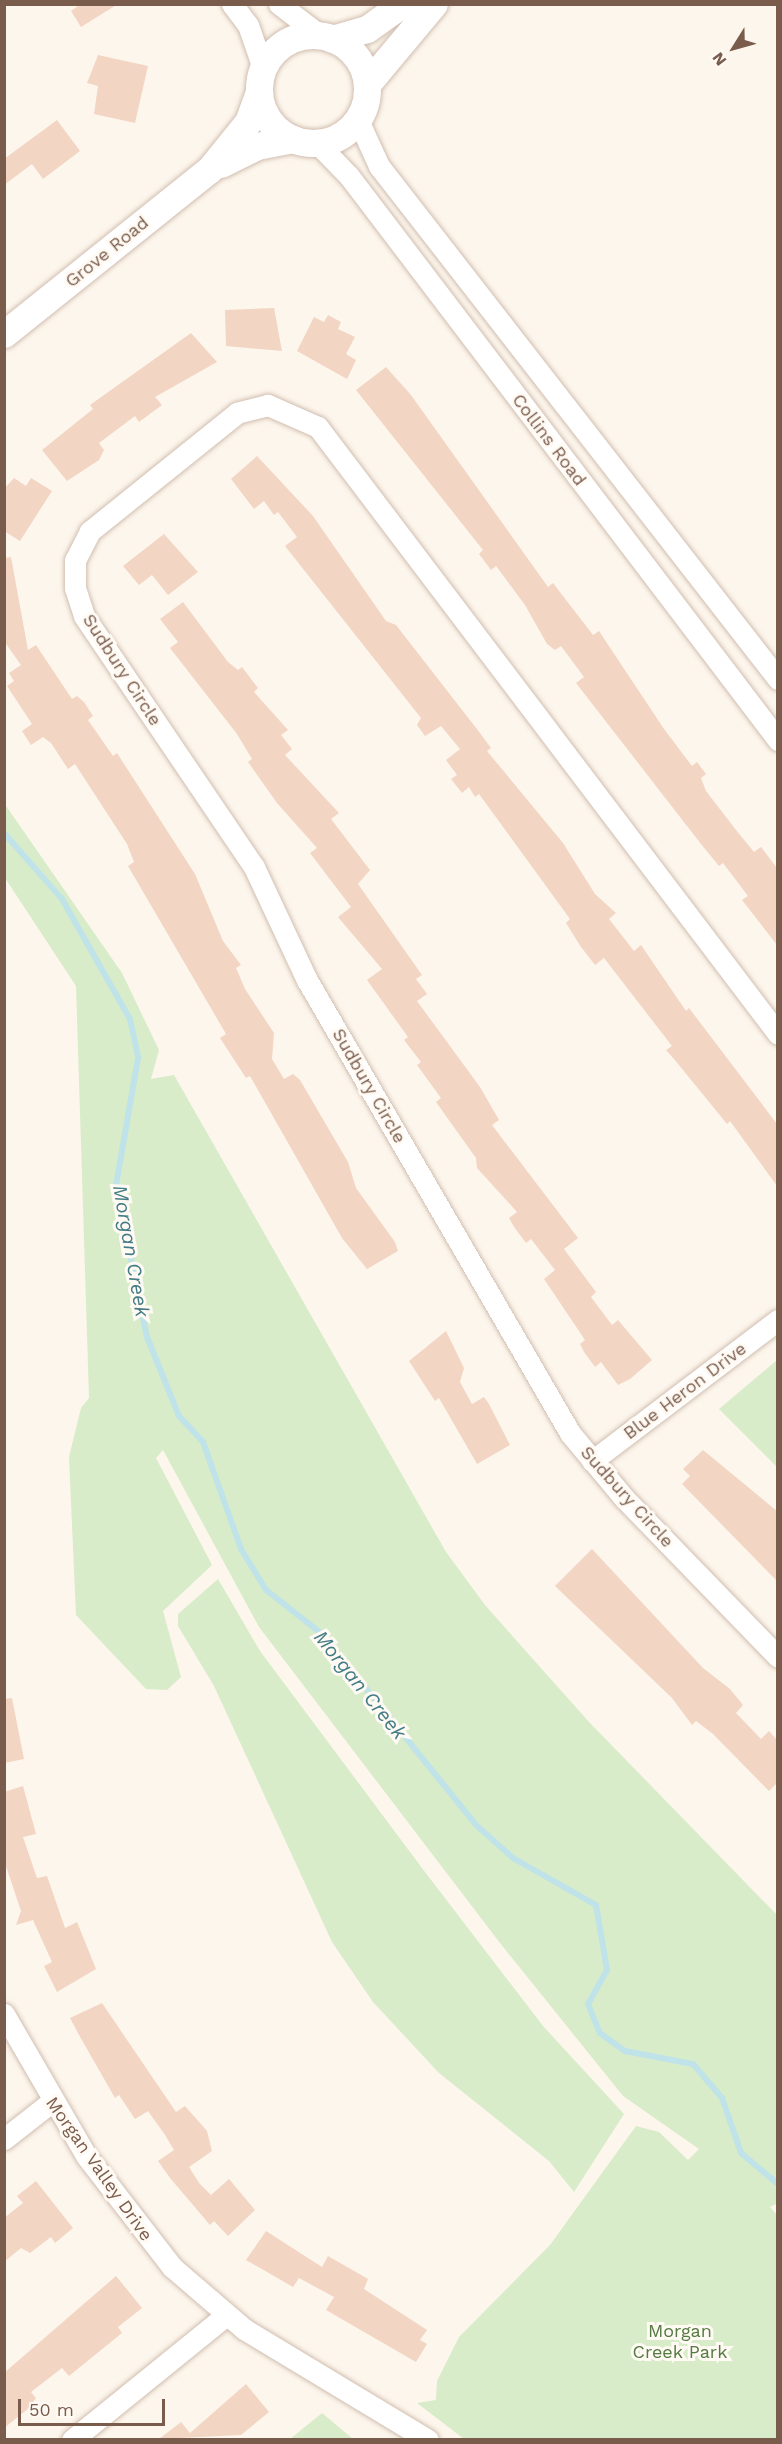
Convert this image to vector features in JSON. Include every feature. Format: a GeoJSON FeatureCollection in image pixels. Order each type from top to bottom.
{"type":"FeatureCollection","features":[{"type":"Feature","properties":{"kind":"street"},"geometry":{"type":"LineString","coordinates":[[232,4],[248,25],[261,80],[266,115],[305,141],[340,136],[358,120],[367,84],[434,4]]}},
{"type":"Feature","properties":{"kind":"street"},"geometry":{"type":"LineString","coordinates":[[279,4],[359,61],[367,84]]}},
{"type":"Feature","properties":{"kind":"street"},"geometry":{"type":"LineString","coordinates":[[261,80],[286,42],[367,29],[402,4]]}},
{"type":"Feature","properties":{"kind":"street","name":"Grove Road"},"geometry":{"type":"LineString","coordinates":[[209,170],[248,122],[261,80]]}},
{"type":"Feature","properties":{"kind":"street","name":"Collins Road"},"geometry":{"type":"LineString","coordinates":[[358,120],[386,174],[777,680]]}},
{"type":"Feature","properties":{"kind":"street","name":"Grove Road"},"geometry":{"type":"LineString","coordinates":[[4,334],[209,170],[257,146],[305,141]]}},
{"type":"Feature","properties":{"kind":"street","name":"Collins Road"},"geometry":{"type":"LineString","coordinates":[[305,141],[349,176],[777,740]]}},
{"type":"Feature","properties":{"kind":"street","name":"Sudbury Circle"},"geometry":{"type":"LineString","coordinates":[[777,1034],[318,427],[268,405],[237,413],[90,531],[75,560],[84,616],[254,867],[320,1002],[592,1461],[777,1657]]}},
{"type":"Feature","properties":{"kind":"street","name":"Blue Heron Drive"},"geometry":{"type":"LineString","coordinates":[[592,1461],[777,1320]]}},
{"type":"Feature","properties":{"kind":"street","name":"Morgan Valley Drive"},"geometry":{"type":"LineString","coordinates":[[4,2014],[51,2102],[140,2232],[225,2316],[428,2439]]}},
{"type":"Feature","properties":{"kind":"street"},"geometry":{"type":"LineString","coordinates":[[4,2139],[51,2102]]}},
{"type":"Feature","properties":{"kind":"street"},"geometry":{"type":"LineString","coordinates":[[72,2439],[225,2316]]}},
{"type":"Feature","properties":{"kind":"green space","name":"Morgan Creek Park"},"geometry":{"type":"Polygon","coordinates":[[[4,803],[122,973],[159,1050],[151,1079],[174,1075],[446,1552],[485,1605],[589,1722],[777,1915],[778,2203],[770,2207],[778,2216],[777,2439],[464,2439],[417,2403],[436,2400],[437,2381],[459,2337],[550,2245],[636,2126],[659,2132],[688,2160],[699,2149],[623,2096],[500,1943],[259,1627],[163,1450],[156,1458],[212,1565],[163,1611],[181,1677],[167,1690],[146,1689],[76,1615],[69,1457],[81,1408],[89,1398],[76,986],[5,878],[4,803]]]}},
{"type":"Feature","properties":{"kind":"green space"},"geometry":{"type":"Polygon","coordinates":[[[777,1360],[777,1467],[719,1409],[777,1360]]]}},
{"type":"Feature","properties":{"kind":"green space"},"geometry":{"type":"Polygon","coordinates":[[[218,1579],[260,1651],[425,1872],[543,2026],[624,2114],[574,2192],[549,2161],[439,2073],[373,2002],[332,1942],[214,1686],[178,1626],[178,1614],[218,1579]]]}},
{"type":"Feature","properties":{"kind":"green space"},"geometry":{"type":"Polygon","coordinates":[[[322,2413],[353,2439],[290,2439],[322,2413]]]}},
{"type":"Feature","properties":{"kind":"building"},"geometry":{"type":"Polygon","coordinates":[[[81,4],[118,4],[81,27],[71,11],[81,4]]]}},
{"type":"Feature","properties":{"kind":"building"},"geometry":{"type":"Polygon","coordinates":[[[98,55],[148,66],[135,123],[94,114],[98,86],[87,83],[98,55]]]}},
{"type":"Feature","properties":{"kind":"building"},"geometry":{"type":"Polygon","coordinates":[[[57,120],[80,151],[43,179],[32,164],[4,185],[4,159],[57,120]]]}},
{"type":"Feature","properties":{"kind":"building"},"geometry":{"type":"Polygon","coordinates":[[[274,308],[282,351],[226,346],[225,310],[274,308]]]}},
{"type":"Feature","properties":{"kind":"building"},"geometry":{"type":"Polygon","coordinates":[[[328,315],[341,322],[338,329],[355,337],[346,354],[356,360],[347,379],[297,351],[314,317],[324,322],[328,315]]]}},
{"type":"Feature","properties":{"kind":"building"},"geometry":{"type":"Polygon","coordinates":[[[191,333],[217,362],[155,397],[162,405],[139,422],[135,416],[99,443],[104,450],[99,460],[67,481],[42,450],[93,409],[90,405],[191,333]]]}},
{"type":"Feature","properties":{"kind":"building"},"geometry":{"type":"Polygon","coordinates":[[[386,367],[411,395],[548,587],[553,583],[593,635],[599,631],[664,729],[692,766],[697,762],[706,774],[701,778],[706,791],[736,830],[754,852],[761,847],[777,868],[777,945],[742,900],[748,896],[723,863],[719,866],[701,844],[576,683],[584,677],[561,646],[555,650],[547,644],[525,605],[496,566],[491,570],[479,554],[483,550],[356,390],[386,367]]]}},
{"type":"Feature","properties":{"kind":"building"},"geometry":{"type":"Polygon","coordinates":[[[257,456],[313,516],[386,621],[396,625],[491,748],[487,751],[563,843],[595,894],[616,913],[609,919],[634,951],[641,945],[686,1011],[689,1008],[777,1124],[777,1186],[730,1121],[727,1124],[666,1050],[672,1046],[604,958],[595,965],[581,947],[566,923],[570,919],[479,794],[475,797],[469,787],[462,793],[451,779],[457,775],[446,760],[460,749],[441,726],[425,736],[417,725],[421,718],[285,546],[297,537],[278,512],[274,515],[264,501],[254,509],[231,479],[257,456]]]}},
{"type":"Feature","properties":{"kind":"building"},"geometry":{"type":"Polygon","coordinates":[[[14,478],[26,486],[31,478],[52,491],[20,541],[4,531],[4,489],[14,478]]]}},
{"type":"Feature","properties":{"kind":"building"},"geometry":{"type":"Polygon","coordinates":[[[164,534],[198,572],[168,595],[152,575],[139,585],[123,566],[164,534]]]}},
{"type":"Feature","properties":{"kind":"building"},"geometry":{"type":"Polygon","coordinates":[[[11,557],[28,650],[36,645],[72,699],[77,696],[84,702],[93,716],[88,720],[113,756],[117,753],[195,874],[223,941],[241,965],[236,968],[245,989],[274,1033],[272,1059],[284,1079],[293,1074],[300,1080],[348,1162],[356,1188],[395,1242],[398,1251],[367,1269],[342,1238],[250,1076],[246,1078],[220,1038],[226,1034],[128,866],[134,862],[127,844],[75,764],[68,769],[51,743],[43,737],[31,745],[22,731],[32,724],[7,686],[14,681],[9,673],[21,665],[4,641],[4,558],[11,557]]]}},
{"type":"Feature","properties":{"kind":"building"},"geometry":{"type":"Polygon","coordinates":[[[183,602],[228,662],[238,670],[242,667],[258,688],[254,692],[288,730],[281,735],[292,749],[285,755],[339,813],[331,819],[370,870],[358,884],[422,975],[416,979],[427,994],[417,1001],[480,1087],[499,1120],[492,1125],[578,1238],[564,1249],[596,1292],[591,1297],[612,1325],[618,1320],[652,1360],[630,1379],[618,1385],[601,1362],[595,1367],[584,1352],[580,1344],[585,1340],[544,1279],[555,1270],[531,1239],[526,1243],[514,1227],[509,1218],[517,1212],[477,1168],[476,1158],[436,1102],[441,1098],[417,1065],[421,1062],[404,1040],[408,1037],[367,980],[382,969],[338,917],[351,907],[310,853],[317,848],[277,803],[248,762],[252,759],[237,734],[170,648],[178,642],[160,619],[183,602]]]}},
{"type":"Feature","properties":{"kind":"building"},"geometry":{"type":"Polygon","coordinates":[[[446,1331],[464,1368],[460,1382],[472,1404],[484,1397],[510,1445],[477,1464],[439,1398],[435,1401],[409,1361],[446,1331]]]}},
{"type":"Feature","properties":{"kind":"building"},"geometry":{"type":"Polygon","coordinates":[[[703,1450],[777,1511],[777,1581],[682,1484],[690,1476],[683,1469],[703,1450]]]}},
{"type":"Feature","properties":{"kind":"building"},"geometry":{"type":"Polygon","coordinates":[[[592,1549],[703,1668],[730,1689],[743,1705],[736,1713],[761,1739],[769,1731],[777,1740],[777,1783],[769,1791],[713,1734],[696,1721],[692,1725],[672,1698],[555,1586],[592,1549]]]}},
{"type":"Feature","properties":{"kind":"building"},"geometry":{"type":"Polygon","coordinates":[[[12,1698],[24,1759],[4,1763],[4,1699],[12,1698]]]}},
{"type":"Feature","properties":{"kind":"building"},"geometry":{"type":"Polygon","coordinates":[[[23,1786],[36,1834],[23,1837],[37,1878],[47,1876],[65,1928],[77,1922],[96,1969],[57,1992],[44,1966],[52,1962],[33,1920],[16,1925],[21,1911],[4,1860],[4,1792],[23,1786]]]}},
{"type":"Feature","properties":{"kind":"building"},"geometry":{"type":"Polygon","coordinates":[[[102,2003],[176,2112],[185,2106],[207,2131],[212,2151],[189,2167],[199,2183],[211,2195],[229,2179],[255,2210],[228,2236],[214,2221],[210,2225],[170,2178],[158,2161],[174,2150],[165,2135],[148,2111],[135,2119],[119,2095],[115,2098],[79,2035],[70,2018],[102,2003]]]}},
{"type":"Feature","properties":{"kind":"building"},"geometry":{"type":"Polygon","coordinates":[[[36,2181],[73,2228],[55,2243],[51,2237],[30,2253],[21,2248],[4,2262],[4,2218],[23,2203],[17,2196],[36,2181]]]}},
{"type":"Feature","properties":{"kind":"building"},"geometry":{"type":"Polygon","coordinates":[[[266,2231],[322,2267],[328,2256],[368,2279],[364,2289],[427,2330],[420,2340],[427,2344],[416,2362],[326,2310],[334,2297],[299,2278],[293,2287],[246,2260],[266,2231]]]}},
{"type":"Feature","properties":{"kind":"building"},"geometry":{"type":"Polygon","coordinates":[[[116,2276],[142,2308],[118,2327],[122,2333],[69,2376],[62,2368],[31,2392],[36,2398],[29,2408],[4,2428],[4,2373],[116,2276]]]}},
{"type":"Feature","properties":{"kind":"building"},"geometry":{"type":"Polygon","coordinates":[[[246,2384],[269,2412],[241,2435],[159,2439],[181,2422],[190,2433],[246,2384]]]}},
{"type":"Feature","properties":{"kind":"waterway","name":"Morgan Creek"},"geometry":{"type":"LineString","coordinates":[[4,833],[62,899],[130,1019],[138,1058],[116,1185],[147,1337],[179,1416],[203,1442],[241,1549],[266,1590],[322,1634],[476,1825],[513,1858],[596,1905],[607,1970],[588,2004],[600,2033],[625,2051],[693,2064],[722,2098],[741,2153],[778,2184]]}}]}
